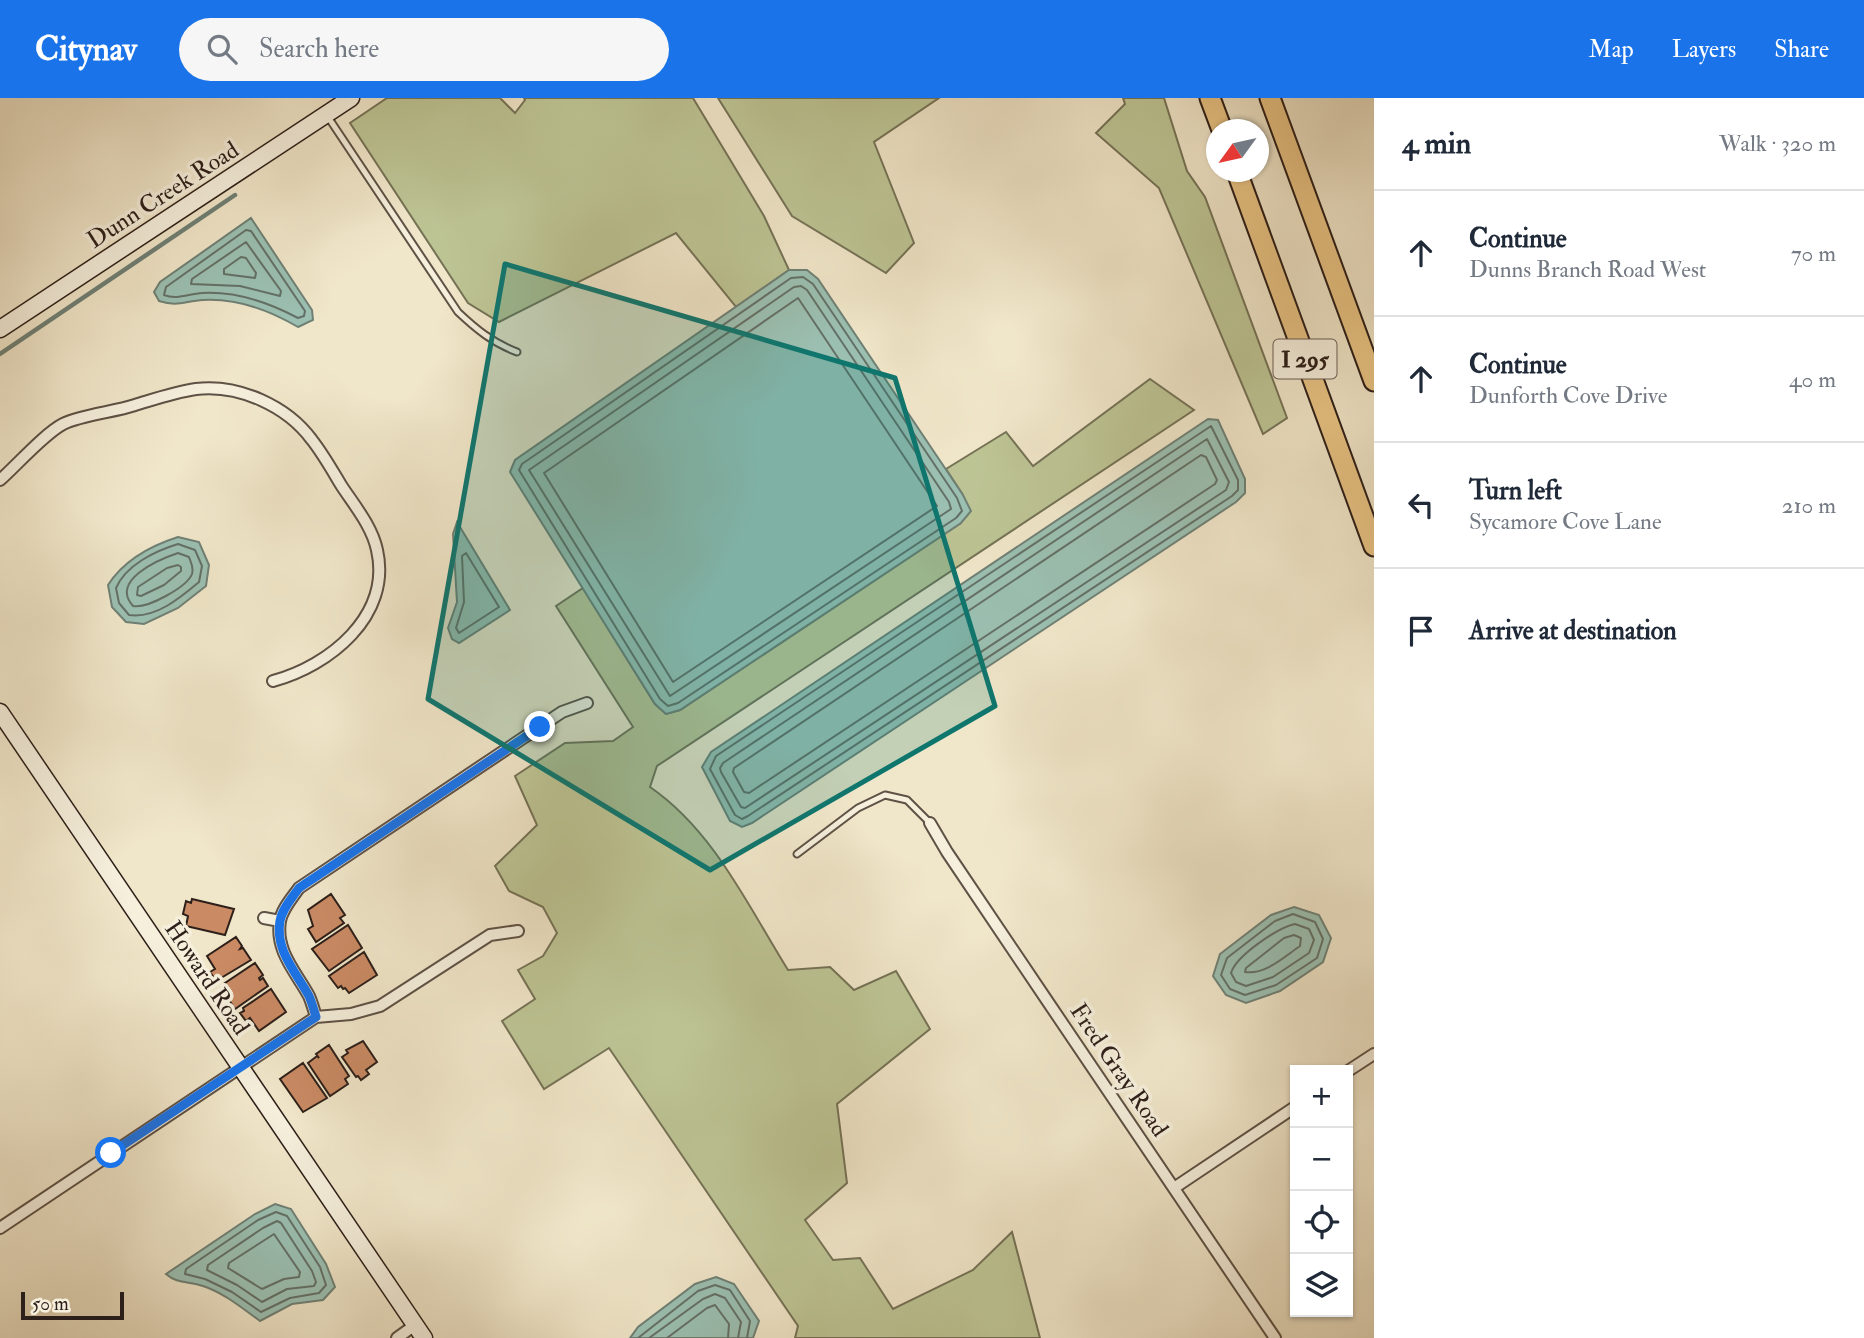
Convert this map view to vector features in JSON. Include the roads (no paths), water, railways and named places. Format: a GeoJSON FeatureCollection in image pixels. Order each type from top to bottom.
{"type":"FeatureCollection","features":[{"type":"Feature","properties":{"kind":"highway"},"geometry":{"type":"LineString","coordinates":[[1210,98],[1218,119]]}},
{"type":"Feature","properties":{"kind":"highway"},"geometry":{"type":"LineString","coordinates":[[1271,102],[1374,345]]}},
{"type":"Feature","properties":{"kind":"highway","name":"I 295"},"geometry":{"type":"LineString","coordinates":[[1271,102],[1374,381]]}},
{"type":"Feature","properties":{"kind":"highway","name":"I 295"},"geometry":{"type":"LineString","coordinates":[[1241,182],[1374,546]]}},
{"type":"Feature","properties":{"kind":"street","name":"Dunn Creek Road"},"geometry":{"type":"LineString","coordinates":[[0,329],[351,98]]}},
{"type":"Feature","properties":{"kind":"street"},"geometry":{"type":"LineString","coordinates":[[0,480],[61,425],[77,418],[110,413],[197,389],[222,389],[255,397],[298,424],[312,440],[367,526],[377,550],[378,575],[373,602],[362,622],[345,643],[297,675],[272,681]]}},
{"type":"Feature","properties":{"kind":"street"},"geometry":{"type":"LineString","coordinates":[[316,1017],[310,998],[286,961],[281,938],[280,921],[286,906],[299,888],[562,712],[587,703]]}},
{"type":"Feature","properties":{"kind":"street","name":"Howard Road"},"geometry":{"type":"LineString","coordinates":[[0,712],[419,1332]]}},
{"type":"Feature","properties":{"kind":"street","name":"Fred Gray Road"},"geometry":{"type":"LineString","coordinates":[[930,824],[1275,1338]]}},
{"type":"Feature","properties":{"kind":"street"},"geometry":{"type":"LineString","coordinates":[[264,918],[280,921]]}},
{"type":"Feature","properties":{"kind":"street"},"geometry":{"type":"LineString","coordinates":[[0,1228],[316,1017],[351,1014],[380,1006],[490,934],[518,931]]}},
{"type":"Feature","properties":{"kind":"street"},"geometry":{"type":"LineString","coordinates":[[1353,1068],[1374,1054]]}},
{"type":"Feature","properties":{"kind":"street"},"geometry":{"type":"LineString","coordinates":[[1174,1188],[1290,1110]]}},
{"type":"Feature","properties":{"kind":"street"},"geometry":{"type":"LineString","coordinates":[[397,1338],[419,1332]]}},
{"type":"Feature","properties":{"kind":"lane"},"geometry":{"type":"LineString","coordinates":[[326,115],[458,312],[477,330],[517,352]]}},
{"type":"Feature","properties":{"kind":"lane"},"geometry":{"type":"LineString","coordinates":[[797,854],[858,807],[885,795],[907,800],[930,824]]}},
{"type":"Feature","properties":{"kind":"water"},"geometry":{"type":"Polygon","coordinates":[[[251,218],[312,310],[313,320],[298,327],[276,315],[241,303],[216,300],[177,304],[159,301],[154,292],[160,282],[251,218]]]}},
{"type":"Feature","properties":{"kind":"water"},"geometry":{"type":"Polygon","coordinates":[[[789,270],[807,270],[818,279],[963,495],[971,511],[961,523],[680,710],[666,714],[655,704],[510,472],[515,460],[789,270]]]}},
{"type":"Feature","properties":{"kind":"water"},"geometry":{"type":"Polygon","coordinates":[[[1208,419],[1218,420],[1245,479],[1245,493],[1236,502],[752,823],[742,827],[730,821],[702,767],[711,752],[1208,419]]]}},
{"type":"Feature","properties":{"kind":"water"},"geometry":{"type":"Polygon","coordinates":[[[457,522],[510,610],[459,643],[452,639],[448,628],[457,602],[453,534],[457,522]]]}},
{"type":"Feature","properties":{"kind":"water"},"geometry":{"type":"Polygon","coordinates":[[[178,537],[199,542],[209,565],[206,586],[178,608],[144,624],[126,622],[112,607],[108,585],[122,568],[138,555],[178,537]]]}},
{"type":"Feature","properties":{"kind":"water"},"geometry":{"type":"Polygon","coordinates":[[[1294,907],[1319,915],[1331,938],[1323,962],[1280,991],[1246,1003],[1226,995],[1213,976],[1220,954],[1271,915],[1294,907]]]}},
{"type":"Feature","properties":{"kind":"water"},"geometry":{"type":"Polygon","coordinates":[[[275,1204],[291,1209],[326,1264],[335,1287],[323,1300],[292,1304],[260,1321],[218,1293],[166,1274],[255,1214],[275,1204]]]}},
{"type":"Feature","properties":{"kind":"water"},"geometry":{"type":"Polygon","coordinates":[[[716,1277],[734,1284],[759,1321],[753,1338],[630,1338],[638,1327],[695,1284],[716,1277]]]}},
{"type":"Feature","properties":{"kind":"waterway"},"geometry":{"type":"LineString","coordinates":[[0,354],[235,195]]}}]}
